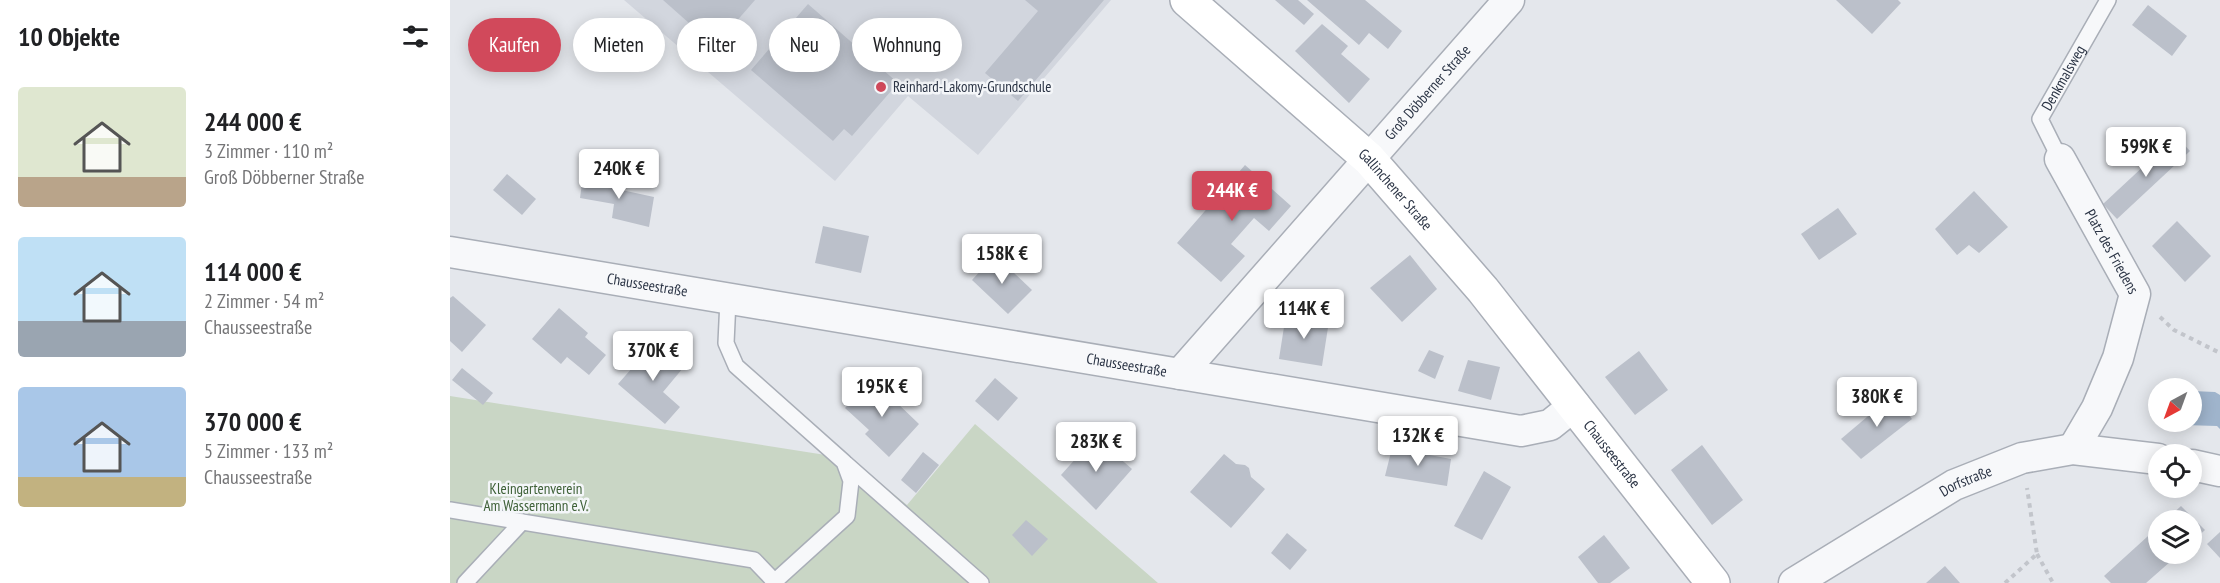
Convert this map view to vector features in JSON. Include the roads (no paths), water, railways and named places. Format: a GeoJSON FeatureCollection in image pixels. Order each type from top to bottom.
{"type":"FeatureCollection","features":[{"type":"Feature","properties":{"kind":"street","name":"Gallinchener Straße"},"geometry":{"type":"LineString","coordinates":[[1187,0],[1370,159],[1483,290],[1575,405]]}},
{"type":"Feature","properties":{"kind":"street","name":"Groß Döbberner Straße"},"geometry":{"type":"LineString","coordinates":[[1180,374],[1509,0]]}},
{"type":"Feature","properties":{"kind":"street","name":"Platz des Friedens"},"geometry":{"type":"LineString","coordinates":[[2060,159],[2135,294],[2118,358],[2097,408],[2073,449]]}},
{"type":"Feature","properties":{"kind":"street","name":"Chausseestraße"},"geometry":{"type":"LineString","coordinates":[[450,252],[1521,431],[1550,425],[1575,405],[1713,583]]}},
{"type":"Feature","properties":{"kind":"street","name":"Dorfstraße"},"geometry":{"type":"LineString","coordinates":[[1794,583],[1954,485],[2022,458],[2073,449],[2148,458]]}},
{"type":"Feature","properties":{"kind":"street"},"geometry":{"type":"LineString","coordinates":[[2202,467],[2220,471]]}},
{"type":"Feature","properties":{"kind":"lane","name":"Denkmalsweg"},"geometry":{"type":"LineString","coordinates":[[2060,159],[2040,119],[2108,0]]}},
{"type":"Feature","properties":{"kind":"lane"},"geometry":{"type":"LineString","coordinates":[[728,300],[726,343],[736,366],[981,583]]}},
{"type":"Feature","properties":{"kind":"lane"},"geometry":{"type":"LineString","coordinates":[[450,510],[754,560],[774,582],[847,516],[851,481],[844,462]]}},
{"type":"Feature","properties":{"kind":"lane"},"geometry":{"type":"LineString","coordinates":[[465,583],[522,522]]}},
{"type":"Feature","properties":{"kind":"water"},"geometry":{"type":"Polygon","coordinates":[[[2202,391],[2215,392],[2220,395],[2220,429],[2217,426],[2202,426],[2202,391]]]}},
{"type":"Feature","properties":{"kind":"place","name":"Reinhard-Lakomy-Grundschule"},"geometry":{"type":"Point","coordinates":[881,87]}},
{"type":"Feature","properties":{"kind":"park label","name":"Kleingartenverein Am Wassermann e.V."},"geometry":{"type":"Point","coordinates":[536,498]}}]}
